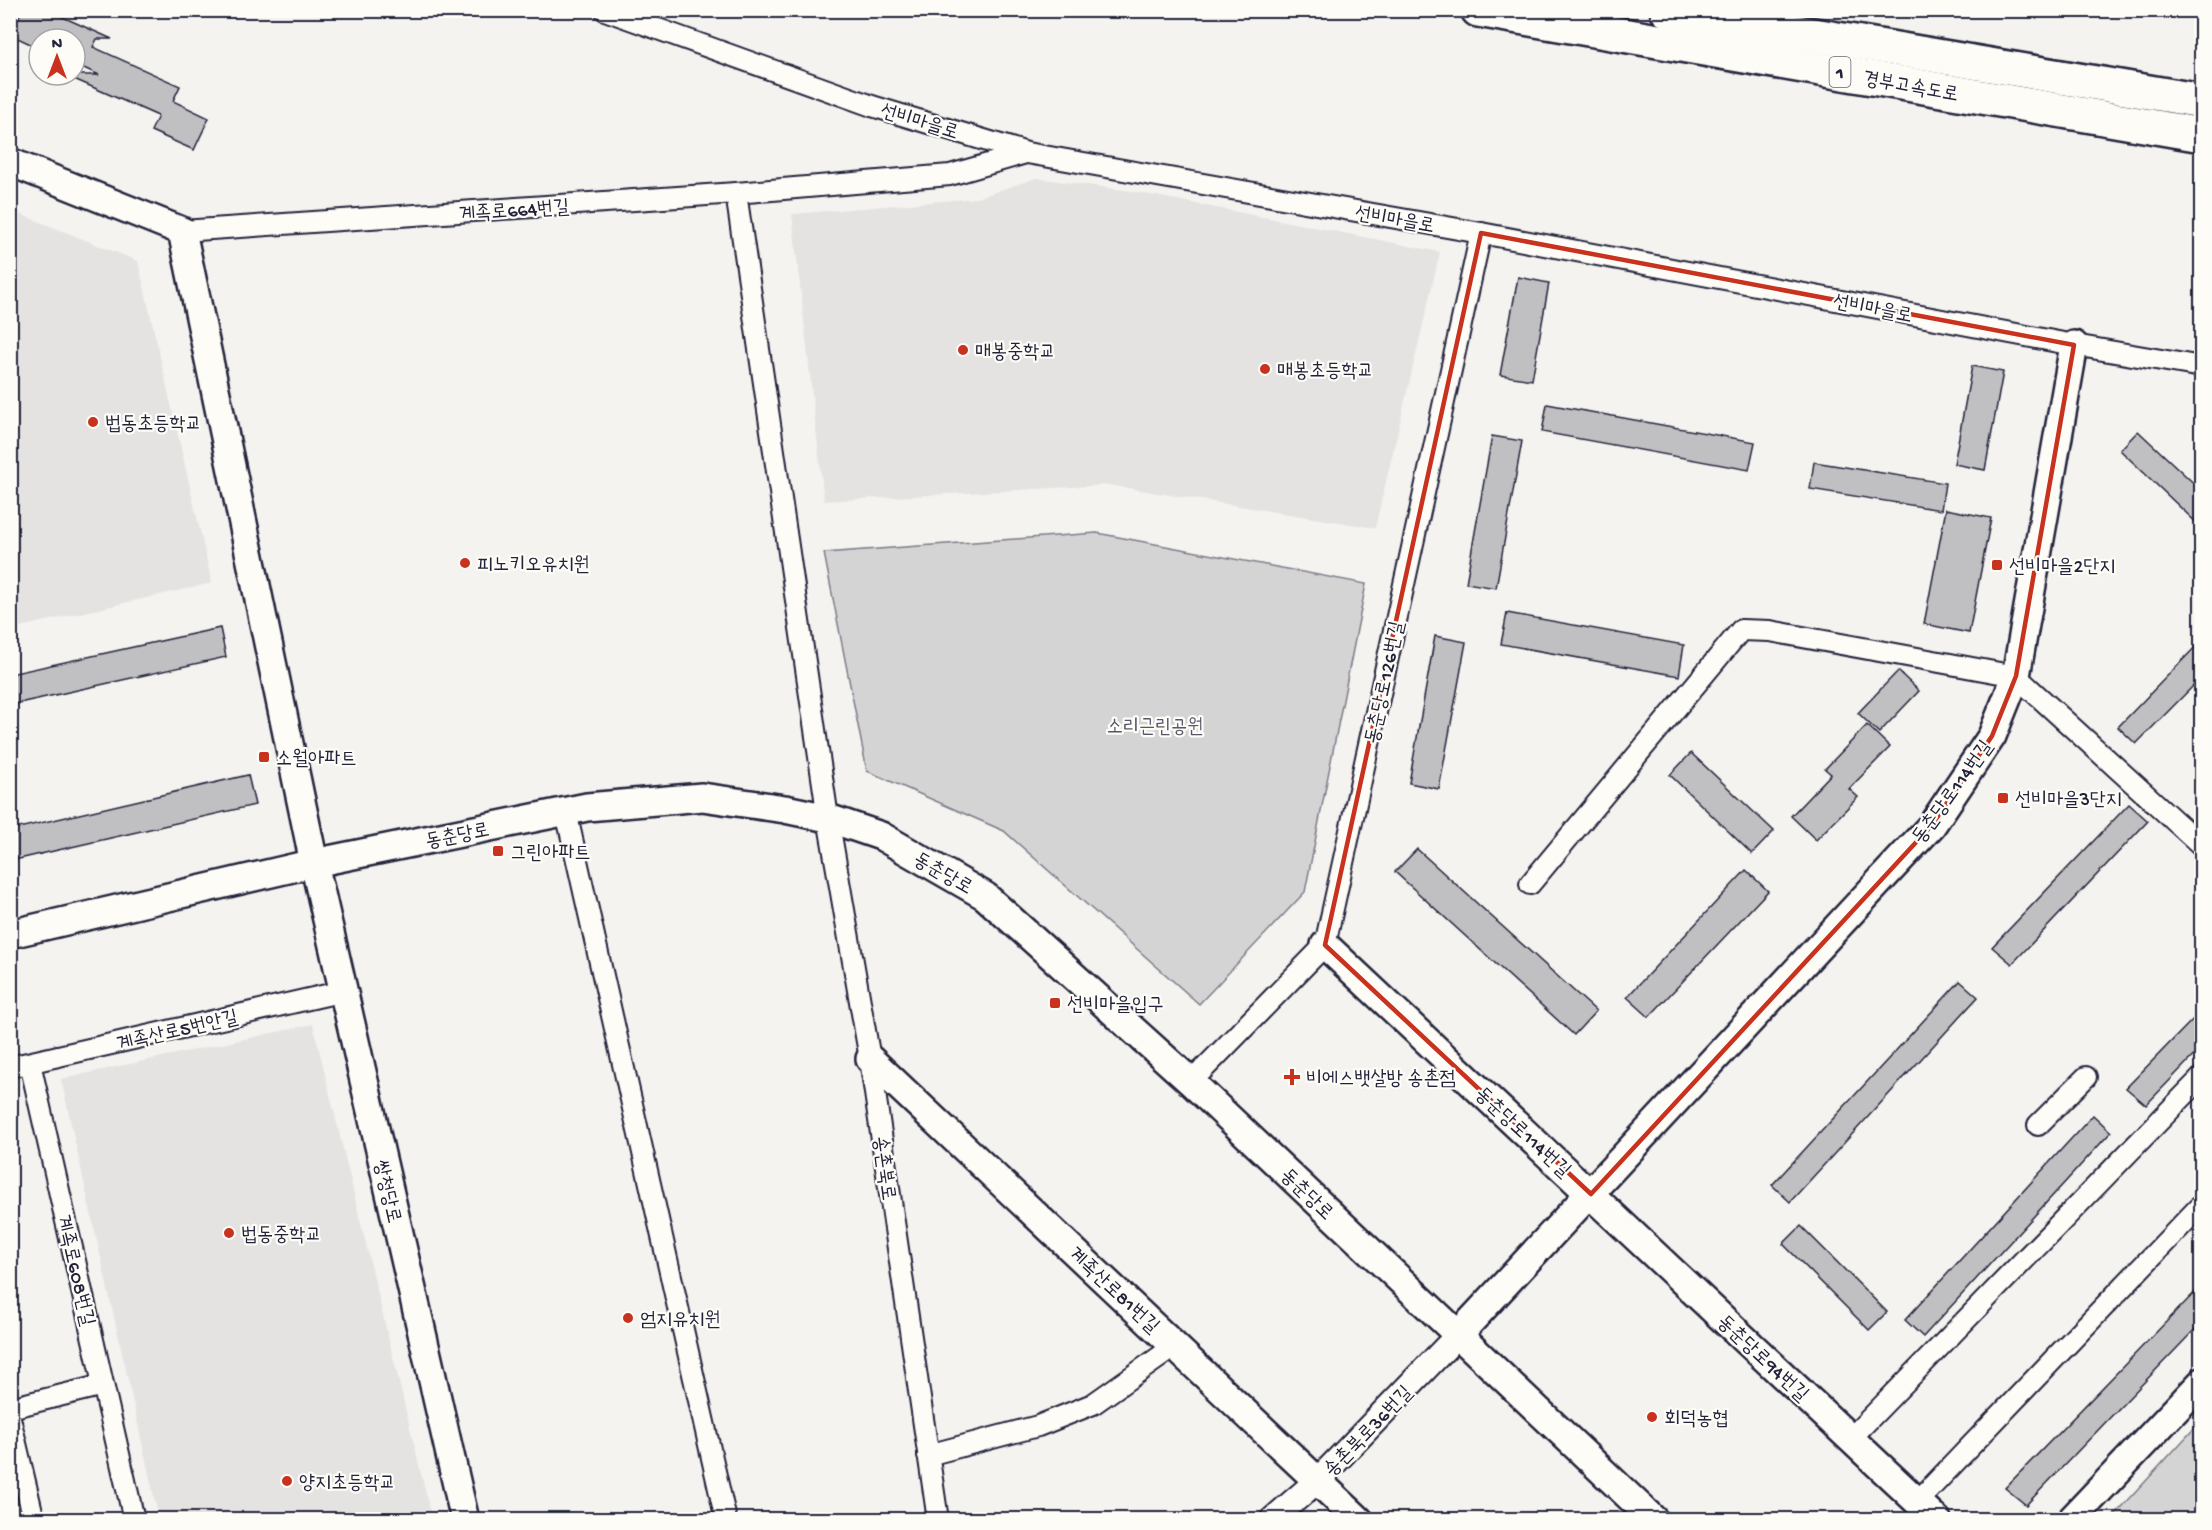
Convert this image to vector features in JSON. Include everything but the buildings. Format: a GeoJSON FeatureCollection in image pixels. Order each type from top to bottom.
{"type":"FeatureCollection","features":[{"type":"Feature","properties":{"kind":"highway","name":"경부고속도로"},"geometry":{"type":"LineString","coordinates":[[1478,10],[2202,135]]}},
{"type":"Feature","properties":{"kind":"highway","name":"경부고속도로"},"geometry":{"type":"LineString","coordinates":[[1667,10],[2202,101]]}},
{"type":"Feature","properties":{"kind":"main road","name":"계족로664번길"},"geometry":{"type":"LineString","coordinates":[[10,162],[182,231]]}},
{"type":"Feature","properties":{"kind":"main road","name":"쌍청당로"},"geometry":{"type":"LineString","coordinates":[[182,231],[314,863],[465,1520]]}},
{"type":"Feature","properties":{"kind":"main road","name":"동춘당로114번길"},"geometry":{"type":"LineString","coordinates":[[1457,1336],[1932,825],[1992,736],[2016,676],[2074,345]]}},
{"type":"Feature","properties":{"kind":"main road","name":"동춘당로"},"geometry":{"type":"LineString","coordinates":[[10,934],[314,863],[587,807],[702,797],[785,809],[828,818],[881,836],[985,896],[1191,1082],[1654,1520]]}},
{"type":"Feature","properties":{"kind":"main road","name":"동춘당로114번길"},"geometry":{"type":"LineString","coordinates":[[1325,945],[1591,1194]]}},
{"type":"Feature","properties":{"kind":"main road","name":"계족산로81번길"},"geometry":{"type":"LineString","coordinates":[[870,1059],[1359,1520]]}},
{"type":"Feature","properties":{"kind":"main road","name":"동춘당로94번길"},"geometry":{"type":"LineString","coordinates":[[1591,1194],[1937,1520]]}},
{"type":"Feature","properties":{"kind":"main road"},"geometry":{"type":"LineString","coordinates":[[2071,1520],[2202,1382]]}},
{"type":"Feature","properties":{"kind":"street","name":"선비마을로"},"geometry":{"type":"LineString","coordinates":[[605,10],[872,106],[1027,153],[1481,233],[2202,367]]}},
{"type":"Feature","properties":{"kind":"street","name":"계족로664번길"},"geometry":{"type":"LineString","coordinates":[[182,231],[736,194],[950,175],[1027,153]]}},
{"type":"Feature","properties":{"kind":"street","name":"송촌북로"},"geometry":{"type":"LineString","coordinates":[[736,194],[828,818],[870,1059],[938,1520]]}},
{"type":"Feature","properties":{"kind":"street","name":"동춘당로126번길"},"geometry":{"type":"LineString","coordinates":[[1325,945],[1481,233]]}},
{"type":"Feature","properties":{"kind":"street"},"geometry":{"type":"LineString","coordinates":[[1530,884],[1741,630],[1770,631],[2016,676],[2202,846]]}},
{"type":"Feature","properties":{"kind":"street"},"geometry":{"type":"LineString","coordinates":[[566,812],[726,1520]]}},
{"type":"Feature","properties":{"kind":"street"},"geometry":{"type":"LineString","coordinates":[[1191,1082],[1325,945]]}},
{"type":"Feature","properties":{"kind":"street","name":"계족산로5번안길"},"geometry":{"type":"LineString","coordinates":[[10,1067],[344,992]]}},
{"type":"Feature","properties":{"kind":"street","name":"계족로608번길"},"geometry":{"type":"LineString","coordinates":[[30,1063],[134,1520]]}},
{"type":"Feature","properties":{"kind":"street"},"geometry":{"type":"LineString","coordinates":[[2038,1125],[2086,1077]]}},
{"type":"Feature","properties":{"kind":"street"},"geometry":{"type":"LineString","coordinates":[[1851,1438],[2202,1077]]}},
{"type":"Feature","properties":{"kind":"street"},"geometry":{"type":"LineString","coordinates":[[1918,1501],[2202,1204]]}},
{"type":"Feature","properties":{"kind":"street","name":"송촌북로36번길"},"geometry":{"type":"LineString","coordinates":[[1272,1520],[1318,1480],[1457,1336]]}},
{"type":"Feature","properties":{"kind":"street"},"geometry":{"type":"LineString","coordinates":[[928,1455],[1038,1426],[1093,1404],[1175,1346]]}},
{"type":"Feature","properties":{"kind":"street"},"geometry":{"type":"LineString","coordinates":[[10,1407],[103,1385]]}},
{"type":"Feature","properties":{"kind":"street"},"geometry":{"type":"LineString","coordinates":[[10,1418],[34,1520]]}},
{"type":"Feature","properties":{"kind":"highlighted area"},"geometry":{"type":"Polygon","coordinates":[[[1481,233],[2074,345],[2016,676],[1992,736],[1932,825],[1591,1194],[1325,945],[1481,233]]]}},
{"type":"Feature","properties":{"kind":"shaded area"},"geometry":{"type":"Polygon","coordinates":[[[1036,178],[1131,191],[1440,252],[1375,528],[1108,485],[824,501],[792,214],[977,198],[1036,178]]]}},
{"type":"Feature","properties":{"kind":"shaded area","name":"법동초등학교"},"geometry":{"type":"Polygon","coordinates":[[[10,210],[138,261],[212,583],[11,629],[10,210]]]}},
{"type":"Feature","properties":{"kind":"shaded area","name":"법동중학교"},"geometry":{"type":"Polygon","coordinates":[[[313,1024],[432,1519],[159,1519],[61,1079],[313,1024]]]}},
{"type":"Feature","properties":{"kind":"green space","name":"소리근린공원"},"geometry":{"type":"Polygon","coordinates":[[[1097,533],[1366,584],[1305,892],[1199,1004],[1004,831],[867,771],[824,553],[1097,533]]]}},
{"type":"Feature","properties":{"kind":"green space"},"geometry":{"type":"Polygon","coordinates":[[[2201,1421],[2201,1519],[2111,1519],[2201,1421]]]}},
{"type":"Feature","properties":{"kind":"place","name":"매봉중학교"},"geometry":{"type":"Point","coordinates":[963,350]}},
{"type":"Feature","properties":{"kind":"place","name":"매봉초등학교"},"geometry":{"type":"Point","coordinates":[1265,369]}},
{"type":"Feature","properties":{"kind":"place","name":"법동초등학교"},"geometry":{"type":"Point","coordinates":[93,422]}},
{"type":"Feature","properties":{"kind":"place","name":"피노키오유치원"},"geometry":{"type":"Point","coordinates":[465,563]}},
{"type":"Feature","properties":{"kind":"place","name":"선비마을2단지"},"geometry":{"type":"Point","coordinates":[1997,565]}},
{"type":"Feature","properties":{"kind":"place","name":"소월아파트"},"geometry":{"type":"Point","coordinates":[264,757]}},
{"type":"Feature","properties":{"kind":"place","name":"선비마을3단지"},"geometry":{"type":"Point","coordinates":[2003,798]}},
{"type":"Feature","properties":{"kind":"place","name":"그린아파트"},"geometry":{"type":"Point","coordinates":[498,851]}},
{"type":"Feature","properties":{"kind":"place","name":"선비마을입구"},"geometry":{"type":"Point","coordinates":[1055,1003]}},
{"type":"Feature","properties":{"kind":"place","name":"비에스뱃살방 송촌점"},"geometry":{"type":"Point","coordinates":[1292,1077]}},
{"type":"Feature","properties":{"kind":"place","name":"법동중학교"},"geometry":{"type":"Point","coordinates":[229,1233]}},
{"type":"Feature","properties":{"kind":"place","name":"엄지유치원"},"geometry":{"type":"Point","coordinates":[628,1318]}},
{"type":"Feature","properties":{"kind":"place","name":"회덕농협"},"geometry":{"type":"Point","coordinates":[1652,1417]}},
{"type":"Feature","properties":{"kind":"place","name":"양지초등학교"},"geometry":{"type":"Point","coordinates":[287,1481]}}]}
